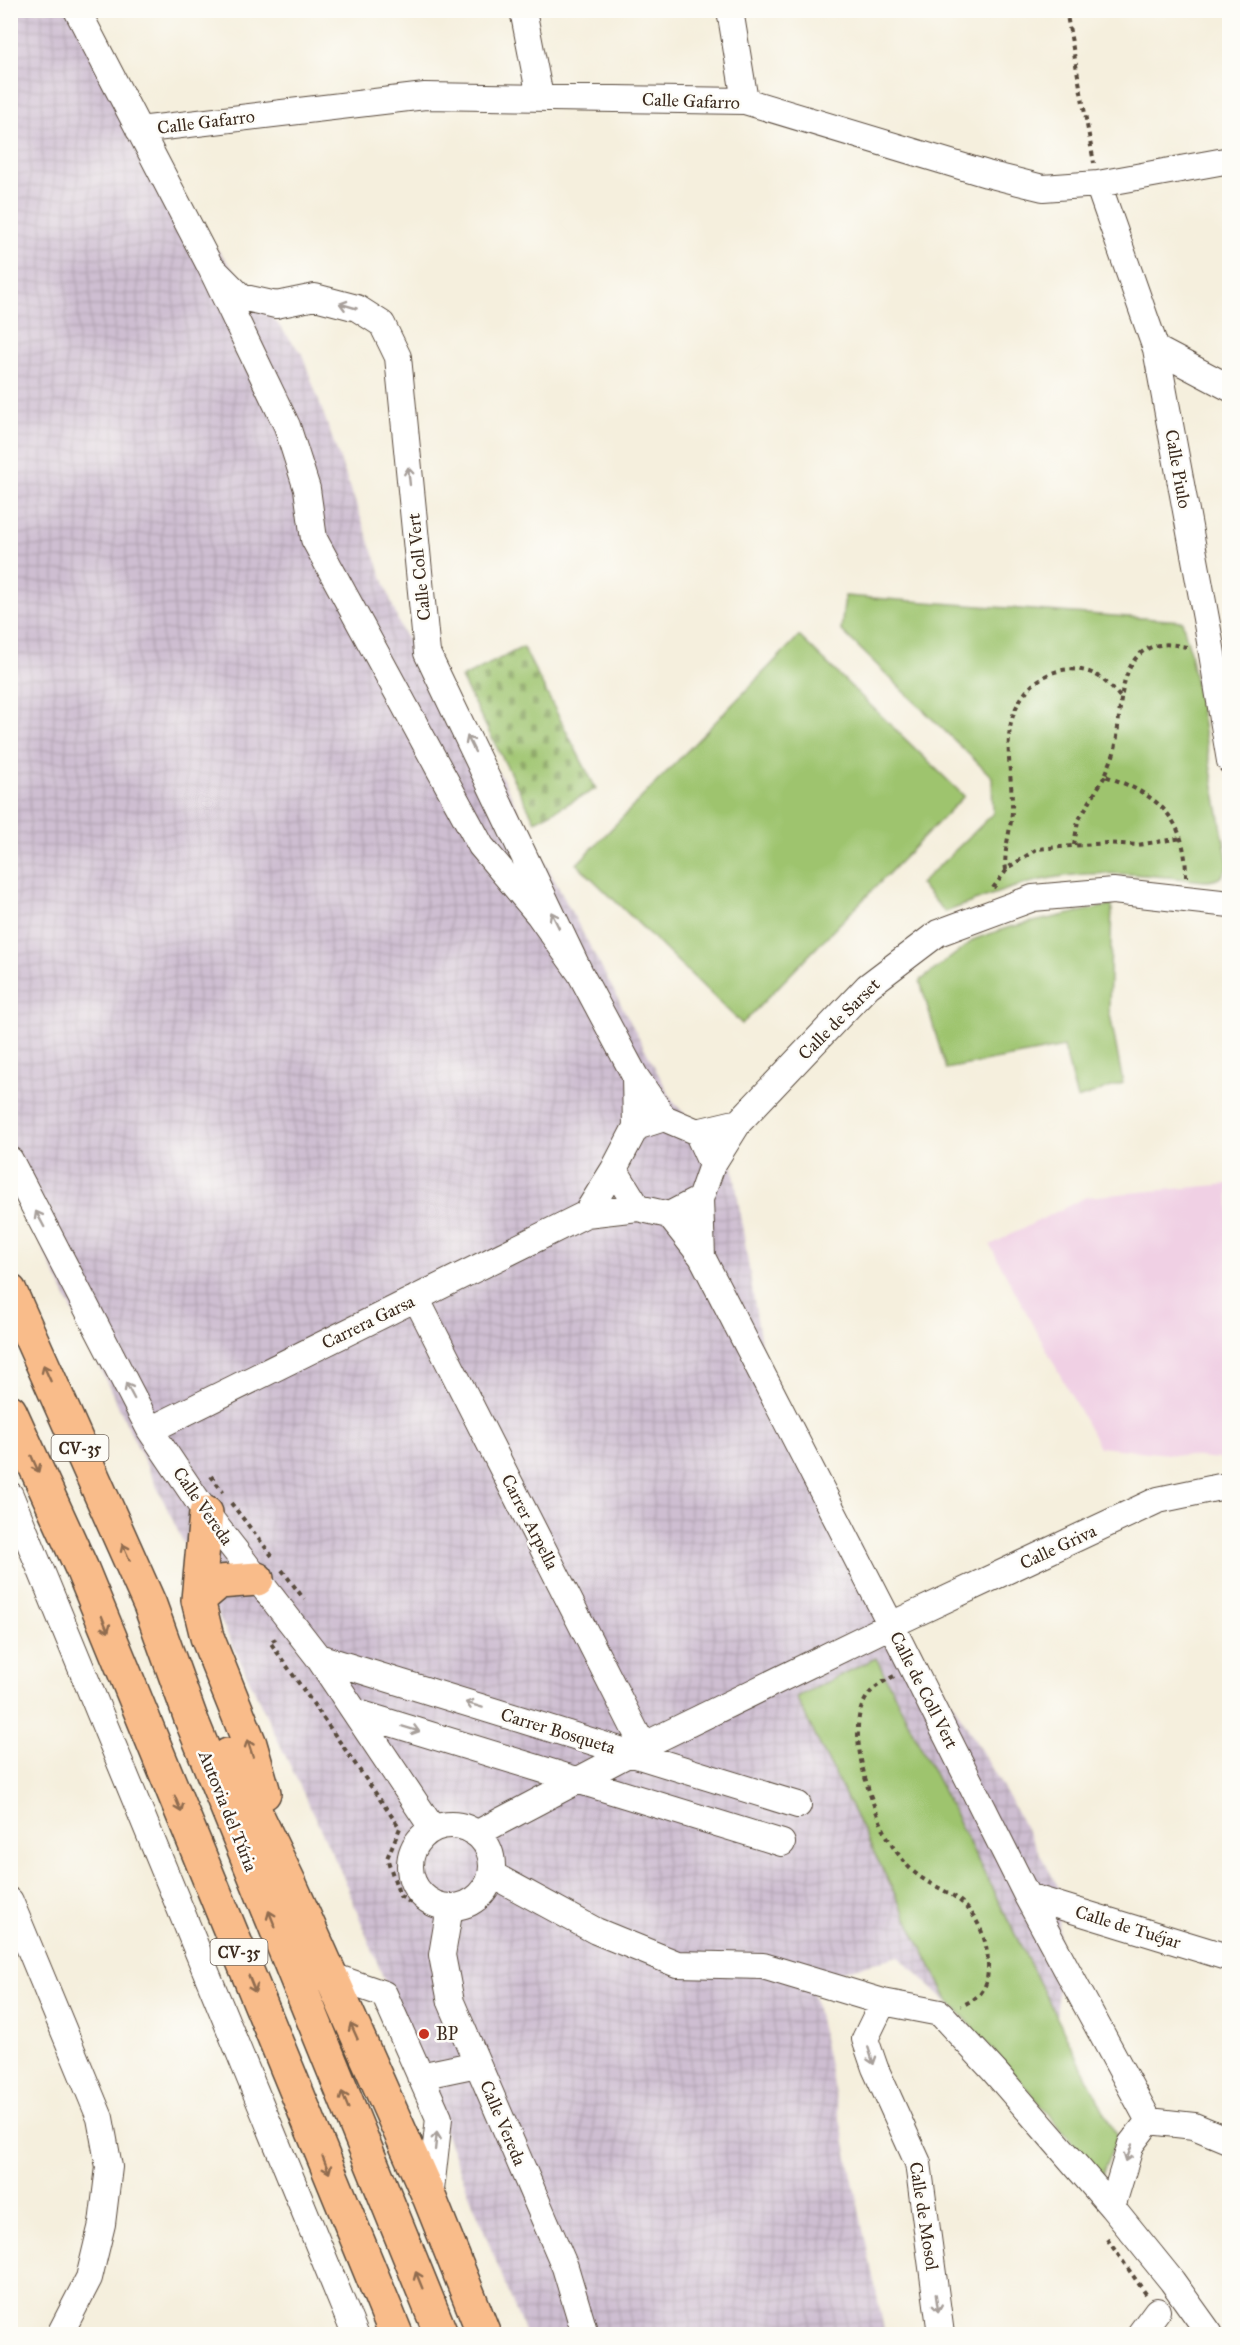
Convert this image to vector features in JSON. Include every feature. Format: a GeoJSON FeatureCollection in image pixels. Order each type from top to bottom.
{"type":"FeatureCollection","features":[{"type":"Feature","properties":{"kind":"highway","name":"Autovia del Túria"},"geometry":{"type":"LineString","coordinates":[[10,1291],[150,1605],[195,1730],[441,2334]]}},
{"type":"Feature","properties":{"kind":"highway","name":"CV-35"},"geometry":{"type":"LineString","coordinates":[[10,1411],[87,1580],[396,2334]]}},
{"type":"Feature","properties":{"kind":"highway"},"geometry":{"type":"LineString","coordinates":[[206,1513],[198,1600],[207,1637],[250,1744],[290,1884]]}},
{"type":"Feature","properties":{"kind":"highway"},"geometry":{"type":"LineString","coordinates":[[198,1600],[219,1582],[257,1579]]}},
{"type":"Feature","properties":{"kind":"highway"},"geometry":{"type":"LineString","coordinates":[[150,1605],[196,1676],[236,1773],[290,1884],[430,2199],[484,2334]]}},
{"type":"Feature","properties":{"kind":"street","name":"Calle Coll Vert"},"geometry":{"type":"LineString","coordinates":[[78,10],[210,266],[287,426],[307,489],[314,539],[481,846],[539,915],[580,973]]}},
{"type":"Feature","properties":{"kind":"street"},"geometry":{"type":"LineString","coordinates":[[523,10],[540,97]]}},
{"type":"Feature","properties":{"kind":"street"},"geometry":{"type":"LineString","coordinates":[[730,10],[745,101]]}},
{"type":"Feature","properties":{"kind":"street","name":"Calle Gafarro"},"geometry":{"type":"LineString","coordinates":[[140,130],[425,96],[745,101],[987,174],[1043,188],[1098,184],[1230,160]]}},
{"type":"Feature","properties":{"kind":"street","name":"Calle Piulo"},"geometry":{"type":"LineString","coordinates":[[1098,184],[1156,349],[1218,627],[1230,761]]}},
{"type":"Feature","properties":{"kind":"street","name":"Calle Coll Vert"},"geometry":{"type":"LineString","coordinates":[[210,266],[241,297],[276,305],[315,297],[357,308],[382,324],[398,357],[427,653],[580,973],[635,1076],[664,1118]]}},
{"type":"Feature","properties":{"kind":"street"},"geometry":{"type":"LineString","coordinates":[[1156,349],[1230,388]]}},
{"type":"Feature","properties":{"kind":"street","name":"Calle de Sarset"},"geometry":{"type":"LineString","coordinates":[[712,1165],[739,1122],[868,986],[938,933],[1033,897],[1113,891],[1230,904]]}},
{"type":"Feature","properties":{"kind":"street","name":"Calle Coll Vert"},"geometry":{"type":"LineString","coordinates":[[635,1076],[636,1126]]}},
{"type":"Feature","properties":{"kind":"street"},"geometry":{"type":"LineString","coordinates":[[586,1214],[614,1169],[636,1126],[664,1118],[697,1132],[739,1122]]}},
{"type":"Feature","properties":{"kind":"street"},"geometry":{"type":"LineString","coordinates":[[614,1169],[638,1208],[669,1215],[700,1199],[712,1165],[697,1132]]}},
{"type":"Feature","properties":{"kind":"street","name":"Calle Vereda"},"geometry":{"type":"LineString","coordinates":[[10,1160],[150,1430],[206,1513],[318,1657],[433,1829]]}},
{"type":"Feature","properties":{"kind":"street","name":"Calle de Coll Vert"},"geometry":{"type":"LineString","coordinates":[[700,1199],[702,1257]]}},
{"type":"Feature","properties":{"kind":"street","name":"Carrera Garsa"},"geometry":{"type":"LineString","coordinates":[[150,1430],[586,1214],[638,1208]]}},
{"type":"Feature","properties":{"kind":"street","name":"Calle de Coll Vert"},"geometry":{"type":"LineString","coordinates":[[669,1215],[702,1257],[912,1665],[1027,1896],[1149,2121]]}},
{"type":"Feature","properties":{"kind":"street","name":"Carrer Arpella"},"geometry":{"type":"LineString","coordinates":[[416,1298],[636,1750]]}},
{"type":"Feature","properties":{"kind":"street","name":"Calle Griva"},"geometry":{"type":"LineString","coordinates":[[476,1834],[636,1750],[891,1625],[1158,1500],[1220,1487],[1230,1488]]}},
{"type":"Feature","properties":{"kind":"street"},"geometry":{"type":"LineString","coordinates":[[10,1495],[355,2334]]}},
{"type":"Feature","properties":{"kind":"street","name":"Carrer Bosqueta"},"geometry":{"type":"LineString","coordinates":[[318,1657],[636,1750],[798,1805]]}},
{"type":"Feature","properties":{"kind":"street"},"geometry":{"type":"LineString","coordinates":[[355,1712],[782,1843]]}},
{"type":"Feature","properties":{"kind":"street"},"geometry":{"type":"LineString","coordinates":[[444,1825],[455,1825],[476,1834],[484,1842],[489,1852],[491,1874],[486,1887],[477,1898],[464,1905],[440,1911],[437,1904],[425,1897],[416,1887],[411,1875],[410,1861],[414,1848],[422,1837],[433,1829],[444,1825]]}},
{"type":"Feature","properties":{"kind":"street"},"geometry":{"type":"LineString","coordinates":[[491,1874],[596,1931],[677,1964],[763,1966],[883,2002],[940,2013],[994,2071],[1112,2207],[1172,2281],[1210,2334]]}},
{"type":"Feature","properties":{"kind":"street","name":"Calle de Tuéjar"},"geometry":{"type":"LineString","coordinates":[[1027,1896],[1230,1958]]}},
{"type":"Feature","properties":{"kind":"street"},"geometry":{"type":"LineString","coordinates":[[10,1901],[100,2118],[109,2167],[102,2224],[89,2278],[60,2334]]}},
{"type":"Feature","properties":{"kind":"street","name":"Calle Vereda"},"geometry":{"type":"LineString","coordinates":[[440,1911],[442,1955],[451,2002],[565,2267],[585,2334]]}},
{"type":"Feature","properties":{"kind":"street"},"geometry":{"type":"LineString","coordinates":[[329,1975],[384,1994],[439,2118],[430,2199]]}},
{"type":"Feature","properties":{"kind":"street","name":"Calle de Mosol"},"geometry":{"type":"LineString","coordinates":[[883,2002],[866,2039],[875,2067],[918,2163],[941,2334]]}},
{"type":"Feature","properties":{"kind":"street"},"geometry":{"type":"LineString","coordinates":[[420,2076],[477,2064]]}},
{"type":"Feature","properties":{"kind":"street"},"geometry":{"type":"LineString","coordinates":[[1112,2207],[1131,2144],[1149,2121],[1194,2126],[1230,2141]]}},
{"type":"Feature","properties":{"kind":"street"},"geometry":{"type":"LineString","coordinates":[[1140,2334],[1157,2311]]}},
{"type":"Feature","properties":{"kind":"path"},"geometry":{"type":"LineString","coordinates":[[1066,10],[1098,184]]}},
{"type":"Feature","properties":{"kind":"path"},"geometry":{"type":"LineString","coordinates":[[1074,845],[1078,821],[1105,776],[1115,749],[1127,670],[1146,649],[1161,644],[1189,647]]}},
{"type":"Feature","properties":{"kind":"path"},"geometry":{"type":"LineString","coordinates":[[1006,870],[1005,860],[1012,813],[1009,746],[1012,718],[1022,696],[1038,679],[1059,669],[1089,672],[1108,683],[1121,699]]}},
{"type":"Feature","properties":{"kind":"path"},"geometry":{"type":"LineString","coordinates":[[1105,776],[1135,787],[1164,809],[1179,828],[1186,861],[1186,879]]}},
{"type":"Feature","properties":{"kind":"path"},"geometry":{"type":"LineString","coordinates":[[988,896],[1006,870],[1020,858],[1037,849],[1106,843],[1137,845],[1182,838]]}},
{"type":"Feature","properties":{"kind":"path"},"geometry":{"type":"LineString","coordinates":[[206,1470],[304,1599]]}},
{"type":"Feature","properties":{"kind":"path"},"geometry":{"type":"LineString","coordinates":[[296,1629],[270,1642],[399,1828],[387,1858],[400,1896],[440,1911]]}},
{"type":"Feature","properties":{"kind":"path"},"geometry":{"type":"LineString","coordinates":[[912,1665],[873,1688],[862,1704],[859,1740],[866,1783],[889,1840],[908,1867],[930,1884],[956,1898],[969,1912],[986,1941],[988,1959],[984,1991],[973,2001],[942,2016]]}},
{"type":"Feature","properties":{"kind":"shaded area"},"geometry":{"type":"Polygon","coordinates":[[[10,11],[94,11],[152,169],[302,354],[401,629],[504,781],[534,842],[674,1103],[732,1161],[767,1382],[1060,1890],[1056,2042],[1023,2072],[898,1956],[811,1980],[885,2334],[525,2334],[342,1874],[33,1228],[11,1187],[10,11]]]}},
{"type":"Feature","properties":{"kind":"shaded area"},"geometry":{"type":"Polygon","coordinates":[[[1229,1184],[1229,1460],[1099,1447],[990,1245],[1086,1197],[1229,1184]]]}},
{"type":"Feature","properties":{"kind":"green space"},"geometry":{"type":"Polygon","coordinates":[[[845,596],[1182,621],[1189,647],[1228,864],[1222,876],[1204,881],[1117,874],[1082,874],[1049,878],[945,912],[920,884],[993,814],[992,777],[841,630],[845,596]]]}},
{"type":"Feature","properties":{"kind":"green space"},"geometry":{"type":"Polygon","coordinates":[[[799,636],[964,796],[742,1024],[577,864],[799,636]]]}},
{"type":"Feature","properties":{"kind":"green space"},"geometry":{"type":"Polygon","coordinates":[[[523,647],[596,789],[535,821],[461,678],[523,647]]]}},
{"type":"Feature","properties":{"kind":"green space"},"geometry":{"type":"Polygon","coordinates":[[[1112,905],[1109,1009],[1123,1083],[1077,1099],[1064,1047],[946,1069],[920,981],[975,939],[1010,927],[1112,905]]]}},
{"type":"Feature","properties":{"kind":"green space"},"geometry":{"type":"Polygon","coordinates":[[[876,1658],[1117,2137],[1101,2177],[947,1998],[796,1697],[876,1658]]]}},
{"type":"Feature","properties":{"kind":"place","name":"BP"},"geometry":{"type":"Point","coordinates":[424,2034]}}]}
